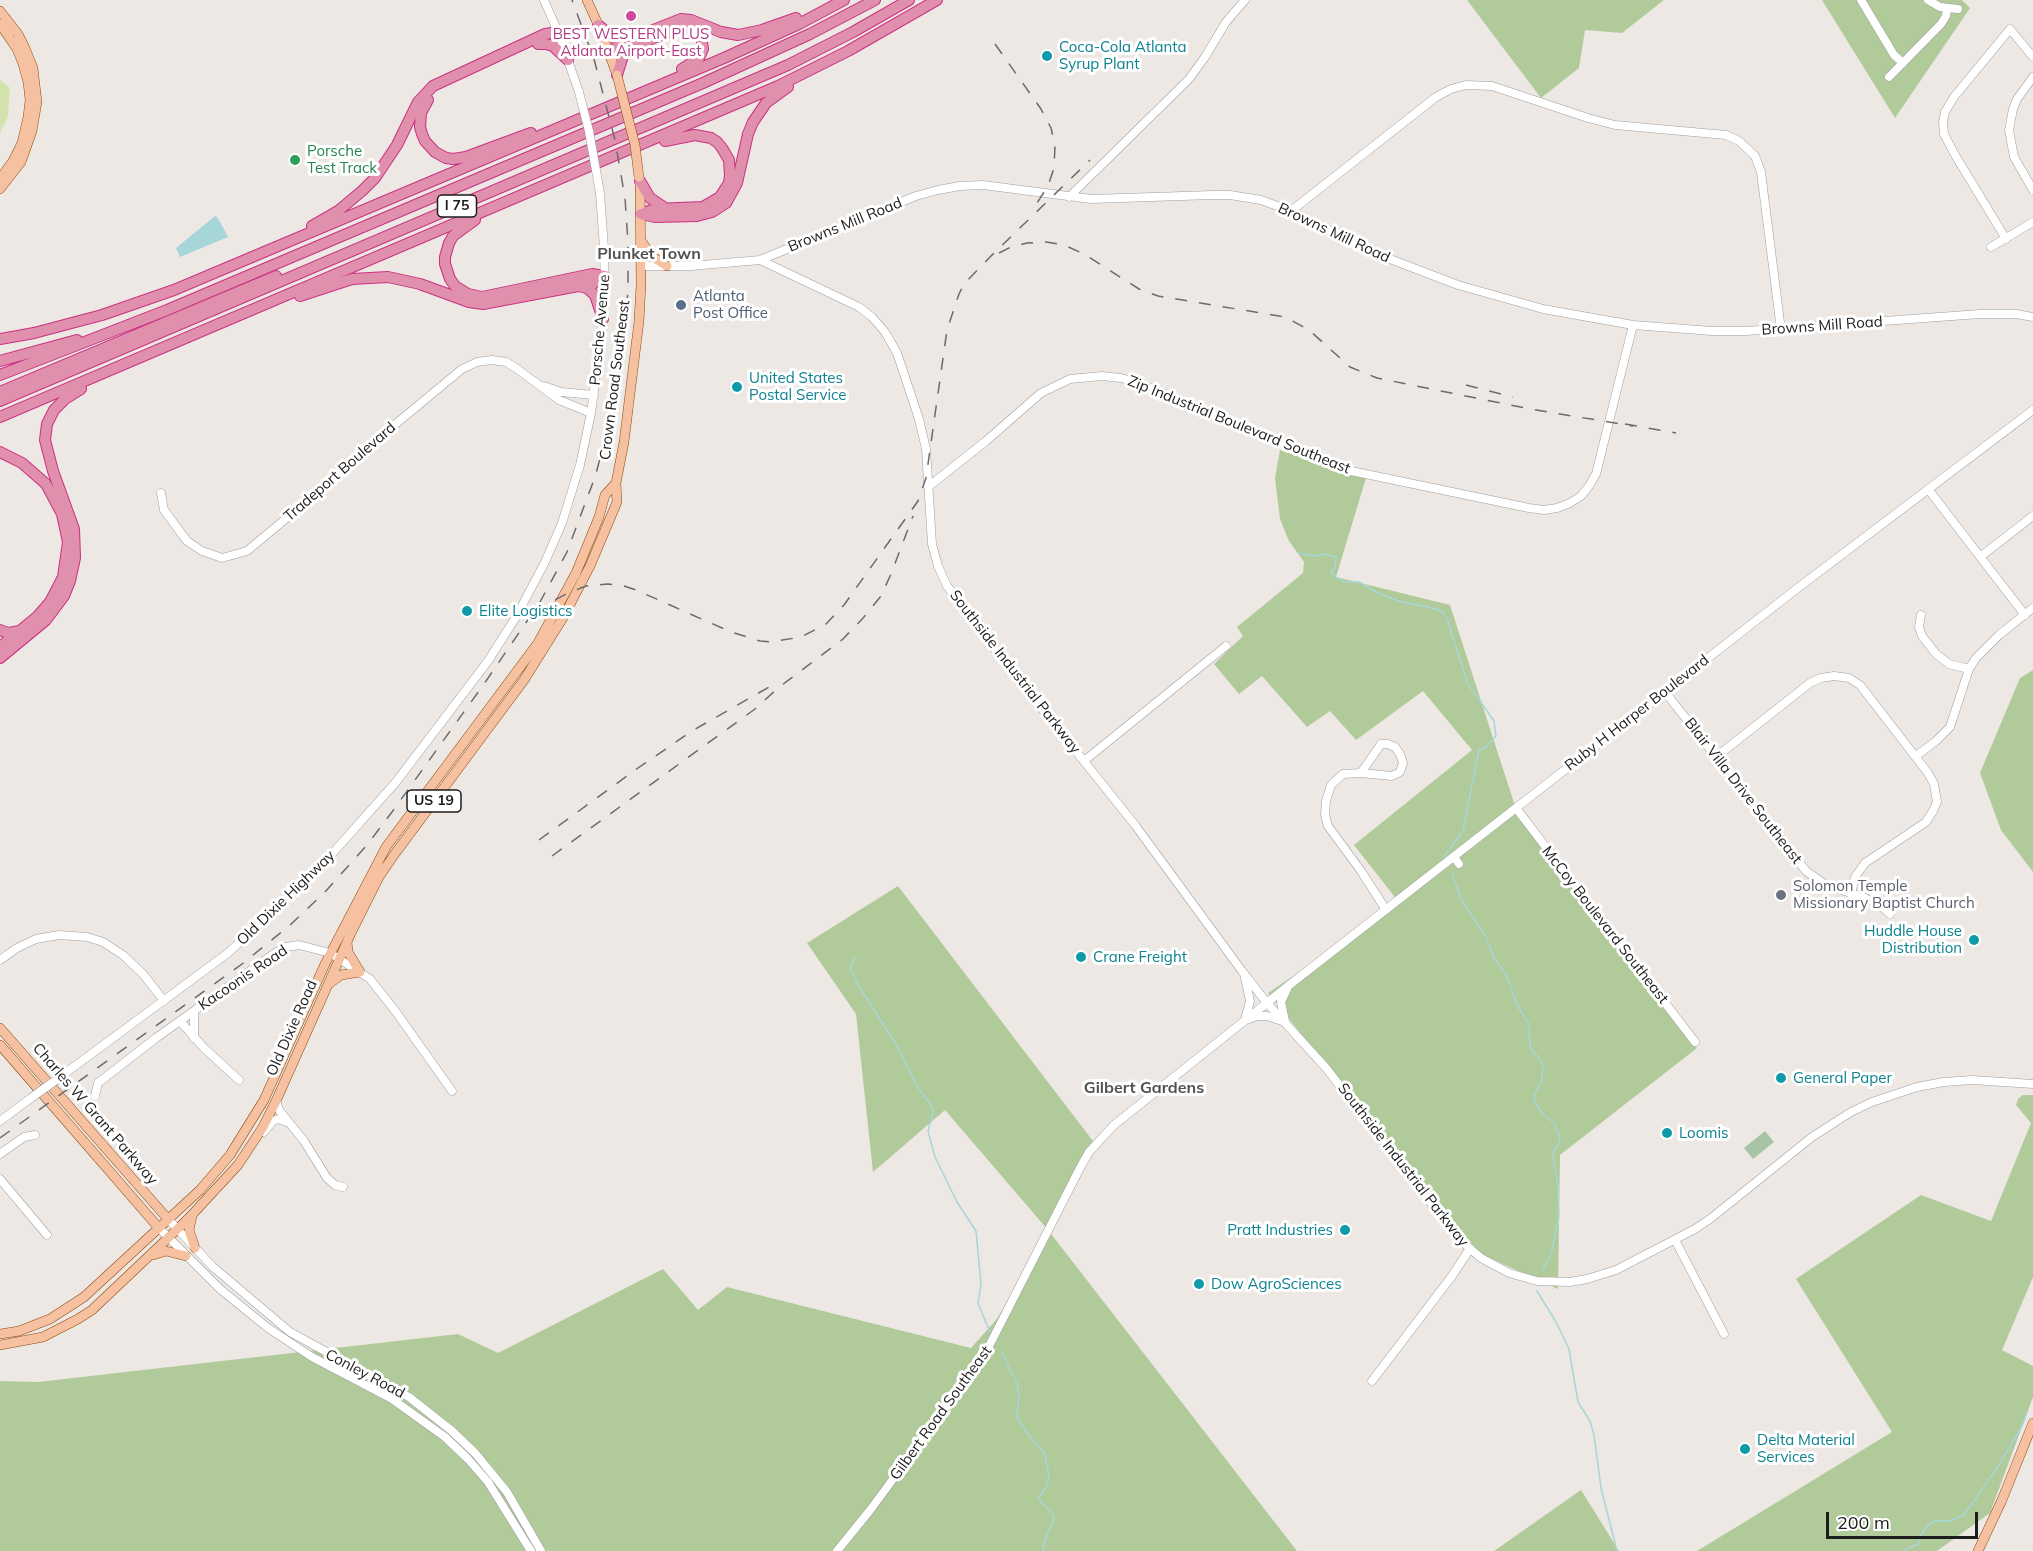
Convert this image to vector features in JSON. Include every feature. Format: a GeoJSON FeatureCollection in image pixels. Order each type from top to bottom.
{"type":"FeatureCollection","features":[{"type":"Feature","properties":{"kind":"highway","name":"I 75"},"geometry":{"type":"LineString","coordinates":[[0,375],[112,332],[714,78],[810,34],[875,0]]}},
{"type":"Feature","properties":{"kind":"highway"},"geometry":{"type":"LineString","coordinates":[[0,392],[777,64],[897,0]]}},
{"type":"Feature","properties":{"kind":"highway","name":"I 75"},"geometry":{"type":"LineString","coordinates":[[0,401],[788,65],[909,0]]}},
{"type":"Feature","properties":{"kind":"highway"},"geometry":{"type":"LineString","coordinates":[[641,214],[655,217],[697,216],[719,209],[735,189],[748,134],[759,112],[774,96],[821,66],[937,0]]}},
{"type":"Feature","properties":{"kind":"highway"},"geometry":{"type":"LineString","coordinates":[[609,53],[621,51],[628,44],[671,22],[686,19],[730,34],[749,34],[843,1]]}},
{"type":"Feature","properties":{"kind":"highway"},"geometry":{"type":"LineString","coordinates":[[0,339],[76,322],[134,305],[215,273],[771,37],[843,1]]}},
{"type":"Feature","properties":{"kind":"highway"},"geometry":{"type":"LineString","coordinates":[[598,25],[616,39],[628,44],[684,27],[698,33],[703,41],[702,54],[695,62],[638,94]]}},
{"type":"Feature","properties":{"kind":"highway"},"geometry":{"type":"LineString","coordinates":[[558,33],[440,89],[423,107],[420,120],[422,134],[429,147],[435,152],[453,159],[466,157],[591,113]]}},
{"type":"Feature","properties":{"kind":"highway"},"geometry":{"type":"LineString","coordinates":[[215,273],[315,225],[362,192],[387,161],[418,102],[433,86],[545,34],[558,33]]}},
{"type":"Feature","properties":{"kind":"highway"},"geometry":{"type":"LineString","coordinates":[[538,44],[553,46],[568,60]]}},
{"type":"Feature","properties":{"kind":"highway"},"geometry":{"type":"LineString","coordinates":[[617,75],[628,44]]}},
{"type":"Feature","properties":{"kind":"highway"},"geometry":{"type":"LineString","coordinates":[[0,417],[627,152],[821,66]]}},
{"type":"Feature","properties":{"kind":"highway"},"geometry":{"type":"LineString","coordinates":[[627,152],[676,137],[695,135],[711,138],[722,147],[729,160],[729,183],[720,197],[703,207],[655,210],[641,214]]}},
{"type":"Feature","properties":{"kind":"highway"},"geometry":{"type":"LineString","coordinates":[[640,179],[654,202],[668,209]]}},
{"type":"Feature","properties":{"kind":"highway"},"geometry":{"type":"LineString","coordinates":[[513,199],[453,236],[444,257],[450,279],[455,286],[468,294],[482,297],[592,274],[605,276]]}},
{"type":"Feature","properties":{"kind":"highway"},"geometry":{"type":"LineString","coordinates":[[246,313],[342,282],[365,277],[399,278],[469,302],[483,304],[594,283],[605,276]]}},
{"type":"Feature","properties":{"kind":"highway"},"geometry":{"type":"LineString","coordinates":[[578,286],[586,288],[595,295],[603,319]]}},
{"type":"Feature","properties":{"kind":"highway"},"geometry":{"type":"LineString","coordinates":[[0,332],[76,322]]}},
{"type":"Feature","properties":{"kind":"highway"},"geometry":{"type":"LineString","coordinates":[[0,361],[112,332]]}},
{"type":"Feature","properties":{"kind":"highway"},"geometry":{"type":"LineString","coordinates":[[0,382],[65,351]]}},
{"type":"Feature","properties":{"kind":"highway"},"geometry":{"type":"LineString","coordinates":[[0,658],[52,613],[64,596],[73,568],[76,547],[74,529],[46,447],[46,432],[50,418],[59,404],[71,394],[132,361]]}},
{"type":"Feature","properties":{"kind":"highway"},"geometry":{"type":"LineString","coordinates":[[0,453],[22,463],[46,484],[62,514],[67,532],[68,553],[60,584],[44,609],[0,647]]}},
{"type":"Feature","properties":{"kind":"highway"},"geometry":{"type":"LineString","coordinates":[[0,630],[8,633],[21,630]]}},
{"type":"Feature","properties":{"kind":"main road","name":"US 19"},"geometry":{"type":"LineString","coordinates":[[587,0],[617,75]]}},
{"type":"Feature","properties":{"kind":"main road"},"geometry":{"type":"LineString","coordinates":[[0,11],[18,34],[25,48],[33,68],[38,102],[32,131],[21,162],[0,189]]}},
{"type":"Feature","properties":{"kind":"main road"},"geometry":{"type":"LineString","coordinates":[[0,24],[17,49],[23,64],[30,100],[22,143],[0,179]]}},
{"type":"Feature","properties":{"kind":"main road","name":"Crown Road Southeast"},"geometry":{"type":"LineString","coordinates":[[541,647],[576,573],[605,495],[616,483],[637,350],[641,266],[640,179],[635,145],[617,75]]}},
{"type":"Feature","properties":{"kind":"main road"},"geometry":{"type":"LineString","coordinates":[[641,242],[653,257],[667,266]]}},
{"type":"Feature","properties":{"kind":"main road","name":"Old Dixie Road"},"geometry":{"type":"LineString","coordinates":[[0,1345],[43,1337],[78,1319],[103,1301],[192,1215],[238,1165],[254,1142],[276,1101],[347,942],[387,865],[541,647]]}},
{"type":"Feature","properties":{"kind":"main road","name":"Old Dixie Road"},"geometry":{"type":"LineString","coordinates":[[0,1334],[19,1331],[50,1318],[69,1308],[100,1284],[167,1218],[200,1190],[230,1155],[264,1100],[330,953],[386,847],[541,647]]}},
{"type":"Feature","properties":{"kind":"main road"},"geometry":{"type":"LineString","coordinates":[[328,985],[338,976],[360,972],[348,952],[347,942]]}},
{"type":"Feature","properties":{"kind":"main road","name":"Charles W Grant Parkway"},"geometry":{"type":"LineString","coordinates":[[0,1029],[167,1218]]}},
{"type":"Feature","properties":{"kind":"main road","name":"Charles W Grant Parkway"},"geometry":{"type":"LineString","coordinates":[[0,1045],[158,1227]]}},
{"type":"Feature","properties":{"kind":"main road"},"geometry":{"type":"LineString","coordinates":[[154,1204],[168,1207],[186,1202]]}},
{"type":"Feature","properties":{"kind":"main road"},"geometry":{"type":"LineString","coordinates":[[139,1245],[146,1227],[140,1208]]}},
{"type":"Feature","properties":{"kind":"main road"},"geometry":{"type":"LineString","coordinates":[[192,1215],[189,1230],[195,1248]]}},
{"type":"Feature","properties":{"kind":"main road"},"geometry":{"type":"LineString","coordinates":[[148,1257],[166,1251],[186,1256]]}},
{"type":"Feature","properties":{"kind":"main road"},"geometry":{"type":"LineString","coordinates":[[1978,1551],[2002,1500],[2033,1423]]}},
{"type":"Feature","properties":{"kind":"street","name":"Porsche Avenue"},"geometry":{"type":"LineString","coordinates":[[516,617],[543,567],[562,523],[580,465],[594,395],[603,319],[605,276],[600,193],[589,130],[568,60],[544,0]]}},
{"type":"Feature","properties":{"kind":"street"},"geometry":{"type":"LineString","coordinates":[[1069,197],[1189,79],[1226,22],[1245,0]]}},
{"type":"Feature","properties":{"kind":"street"},"geometry":{"type":"LineString","coordinates":[[1861,0],[1894,55],[1903,63]]}},
{"type":"Feature","properties":{"kind":"street"},"geometry":{"type":"LineString","coordinates":[[1928,0],[1940,8],[1958,9]]}},
{"type":"Feature","properties":{"kind":"street"},"geometry":{"type":"LineString","coordinates":[[1888,77],[1941,24],[1947,9]]}},
{"type":"Feature","properties":{"kind":"street"},"geometry":{"type":"LineString","coordinates":[[2006,239],[1948,143],[1944,134],[1943,122],[1945,112],[1954,98],[2010,29],[2033,57]]}},
{"type":"Feature","properties":{"kind":"street"},"geometry":{"type":"LineString","coordinates":[[2033,77],[2022,89],[2017,99],[2009,130],[2014,157],[2033,190]]}},
{"type":"Feature","properties":{"kind":"street"},"geometry":{"type":"LineString","coordinates":[[1291,211],[1436,97],[1451,89],[1466,85],[1492,86],[1614,125],[1726,135],[1739,141],[1755,156],[1761,172],[1781,330]]}},
{"type":"Feature","properties":{"kind":"street","name":"Browns Mill Road"},"geometry":{"type":"LineString","coordinates":[[641,266],[760,260],[916,196],[960,186],[983,185],[1069,197],[1113,200],[1230,195],[1261,200],[1291,211],[1382,256],[1458,285],[1543,309],[1634,325],[1712,331],[1781,330],[1980,314],[2016,314],[2033,317]]}},
{"type":"Feature","properties":{"kind":"street"},"geometry":{"type":"LineString","coordinates":[[1991,248],[2033,222]]}},
{"type":"Feature","properties":{"kind":"street","name":"Southside Industrial Parkway"},"geometry":{"type":"LineString","coordinates":[[760,260],[851,303],[872,316],[885,332],[897,353],[919,419],[926,449],[932,544],[947,586],[1135,825],[1267,1003],[1326,1068],[1446,1224],[1469,1250],[1497,1268],[1521,1278],[1570,1282],[1587,1279],[1616,1270],[1710,1219],[1831,1123],[1872,1102],[1917,1087],[1944,1082],[1972,1080],[2033,1086]]}},
{"type":"Feature","properties":{"kind":"street","name":"Zip Industrial Boulevard Southeast"},"geometry":{"type":"LineString","coordinates":[[928,487],[1041,393],[1070,380],[1102,376],[1139,383],[1351,471],[1528,508],[1544,510],[1557,508],[1581,496],[1596,474],[1634,325]]}},
{"type":"Feature","properties":{"kind":"street","name":"Tradeport Boulevard"},"geometry":{"type":"LineString","coordinates":[[161,494],[164,510],[187,541],[202,551],[222,558],[233,556],[247,550],[469,365],[484,360],[506,362],[559,400],[591,413]]}},
{"type":"Feature","properties":{"kind":"street","name":"Tradeport Boulevard"},"geometry":{"type":"LineString","coordinates":[[537,383],[561,392],[594,395]]}},
{"type":"Feature","properties":{"kind":"street","name":"Ruby H Harper Boulevard"},"geometry":{"type":"LineString","coordinates":[[1046,1233],[1070,1182],[1089,1152],[1114,1125],[1798,587],[2033,410]]}},
{"type":"Feature","properties":{"kind":"street"},"geometry":{"type":"LineString","coordinates":[[1928,489],[2025,615]]}},
{"type":"Feature","properties":{"kind":"street"},"geometry":{"type":"LineString","coordinates":[[1980,557],[2033,516]]}},
{"type":"Feature","properties":{"kind":"street"},"geometry":{"type":"LineString","coordinates":[[1916,756],[1936,741],[1950,726],[1976,658],[1986,646],[2033,608]]}},
{"type":"Feature","properties":{"kind":"street"},"geometry":{"type":"LineString","coordinates":[[1921,615],[1919,627],[1922,636],[1936,654],[1948,664],[1970,669]]}},
{"type":"Feature","properties":{"kind":"street","name":"Old Dixie Highway"},"geometry":{"type":"LineString","coordinates":[[0,1121],[243,941],[315,873],[396,782],[488,661],[516,617]]}},
{"type":"Feature","properties":{"kind":"street"},"geometry":{"type":"LineString","coordinates":[[1084,760],[1226,646]]}},
{"type":"Feature","properties":{"kind":"street"},"geometry":{"type":"LineString","coordinates":[[1716,758],[1810,683],[1834,676],[1849,678],[1860,685],[1916,756],[1934,784],[1936,802],[1926,822],[1918,829],[1865,863],[1855,877],[1851,894]]}},
{"type":"Feature","properties":{"kind":"street","name":"Blair Villa Drive Southeast"},"geometry":{"type":"LineString","coordinates":[[1665,692],[1806,871],[1826,885],[1871,900],[1890,914]]}},
{"type":"Feature","properties":{"kind":"street"},"geometry":{"type":"LineString","coordinates":[[1361,773],[1381,744],[1395,747],[1401,754],[1403,763],[1400,772],[1392,776],[1343,774],[1331,785],[1326,801],[1325,815],[1328,826],[1386,910]]}},
{"type":"Feature","properties":{"kind":"street","name":"McCoy Boulevard Southeast"},"geometry":{"type":"LineString","coordinates":[[1516,808],[1695,1042]]}},
{"type":"Feature","properties":{"kind":"street"},"geometry":{"type":"LineString","coordinates":[[1454,857],[1459,864]]}},
{"type":"Feature","properties":{"kind":"street"},"geometry":{"type":"LineString","coordinates":[[0,960],[36,939],[58,935],[87,937],[103,942],[123,955],[143,974],[164,1001]]}},
{"type":"Feature","properties":{"kind":"street","name":"Kacoonis Road"},"geometry":{"type":"LineString","coordinates":[[95,1096],[98,1083],[275,952],[286,947],[303,946],[330,953],[370,979],[452,1091]]}},
{"type":"Feature","properties":{"kind":"street","name":"Southside Industrial Parkway"},"geometry":{"type":"LineString","coordinates":[[1242,971],[1249,989],[1250,1000],[1245,1020]]}},
{"type":"Feature","properties":{"kind":"street"},"geometry":{"type":"LineString","coordinates":[[1245,1020],[1264,1016],[1285,1022],[1281,1002],[1288,986]]}},
{"type":"Feature","properties":{"kind":"street"},"geometry":{"type":"LineString","coordinates":[[194,1011],[194,1038]]}},
{"type":"Feature","properties":{"kind":"street"},"geometry":{"type":"LineString","coordinates":[[180,1022],[240,1080]]}},
{"type":"Feature","properties":{"kind":"street"},"geometry":{"type":"LineString","coordinates":[[276,1101],[279,1110],[304,1141],[327,1178],[343,1187]]}},
{"type":"Feature","properties":{"kind":"street"},"geometry":{"type":"LineString","coordinates":[[221,1183],[240,1168],[273,1121],[278,1119],[287,1122]]}},
{"type":"Feature","properties":{"kind":"street"},"geometry":{"type":"LineString","coordinates":[[0,1154],[24,1137],[35,1135]]}},
{"type":"Feature","properties":{"kind":"street"},"geometry":{"type":"LineString","coordinates":[[0,1179],[47,1236]]}},
{"type":"Feature","properties":{"kind":"street","name":"Conley Road"},"geometry":{"type":"LineString","coordinates":[[167,1218],[213,1267],[290,1332],[409,1397],[452,1431],[486,1465],[507,1492],[541,1551]]}},
{"type":"Feature","properties":{"kind":"street","name":"Conley Road"},"geometry":{"type":"LineString","coordinates":[[158,1227],[236,1303],[283,1339],[392,1399],[445,1437],[488,1482],[531,1551]]}},
{"type":"Feature","properties":{"kind":"street","name":"Gilbert Road Southeast"},"geometry":{"type":"LineString","coordinates":[[837,1551],[871,1509],[985,1354],[1046,1233]]}},
{"type":"Feature","properties":{"kind":"street"},"geometry":{"type":"LineString","coordinates":[[1675,1240],[1724,1334]]}},
{"type":"Feature","properties":{"kind":"street"},"geometry":{"type":"LineString","coordinates":[[1372,1380],[1452,1276],[1469,1250]]}},
{"type":"Feature","properties":{"kind":"green space"},"geometry":{"type":"Polygon","coordinates":[[[1467,0],[1664,0],[1622,33],[1585,30],[1579,68],[1541,98],[1467,0]]]}},
{"type":"Feature","properties":{"kind":"green space"},"geometry":{"type":"Polygon","coordinates":[[[1822,0],[1962,0],[1970,8],[1895,118],[1822,0]]]}},
{"type":"Feature","properties":{"kind":"green space"},"geometry":{"type":"Polygon","coordinates":[[[0,80],[10,88],[8,117],[0,133],[0,80]]]}},
{"type":"Feature","properties":{"kind":"green space"},"geometry":{"type":"Polygon","coordinates":[[[1280,450],[1347,474],[1366,478],[1336,577],[1450,605],[1515,806],[1697,1048],[1560,1155],[1558,1289],[1479,1253],[1268,993],[1348,939],[1398,901],[1354,845],[1472,750],[1423,691],[1356,740],[1330,711],[1307,727],[1262,676],[1239,694],[1214,664],[1243,636],[1237,627],[1303,573],[1304,562],[1289,541],[1280,519],[1275,478],[1280,450]]]}},
{"type":"Feature","properties":{"kind":"green space"},"geometry":{"type":"Polygon","coordinates":[[[2033,670],[2033,872],[2001,830],[1980,773],[2020,678],[2033,670]]]}},
{"type":"Feature","properties":{"kind":"green space"},"geometry":{"type":"Polygon","coordinates":[[[898,886],[1096,1145],[1048,1230],[945,1110],[873,1172],[856,1014],[807,943],[898,886]]]}},
{"type":"Feature","properties":{"kind":"green space"},"geometry":{"type":"Polygon","coordinates":[[[2023,1095],[2033,1095],[2033,1277],[2002,1350],[2033,1366],[2033,1397],[1990,1513],[1937,1551],[1697,1551],[1892,1432],[1796,1279],[1921,1195],[1991,1221],[2031,1123],[2016,1105],[2018,1099],[2023,1095]]]}},
{"type":"Feature","properties":{"kind":"green space"},"geometry":{"type":"Polygon","coordinates":[[[1765,1131],[1774,1142],[1753,1159],[1744,1148],[1765,1131]]]}},
{"type":"Feature","properties":{"kind":"green space"},"geometry":{"type":"Polygon","coordinates":[[[1048,1230],[1297,1551],[0,1551],[0,1381],[38,1382],[458,1334],[498,1353],[663,1269],[698,1310],[727,1287],[971,1348],[996,1320],[1048,1230]]]}},
{"type":"Feature","properties":{"kind":"green space"},"geometry":{"type":"Polygon","coordinates":[[[1581,1490],[1619,1551],[1494,1551],[1581,1490]]]}},
{"type":"Feature","properties":{"kind":"water"},"geometry":{"type":"Polygon","coordinates":[[[215,216],[228,237],[180,257],[176,248],[215,216]]]}},
{"type":"Feature","properties":{"kind":"waterway"},"geometry":{"type":"LineString","coordinates":[[1299,553],[1336,557],[1335,567],[1331,573],[1344,582],[1359,582],[1399,601],[1436,609],[1443,612],[1447,619],[1468,684],[1494,721],[1496,736],[1486,747],[1479,750],[1463,831],[1445,855],[1446,857]]}},
{"type":"Feature","properties":{"kind":"waterway"},"geometry":{"type":"LineString","coordinates":[[1452,874],[1461,899],[1486,937],[1494,958],[1507,976],[1517,1005],[1529,1024],[1530,1047],[1543,1065],[1542,1080],[1534,1100],[1542,1113],[1554,1123],[1560,1137],[1553,1157],[1558,1187],[1559,1217],[1551,1254],[1543,1270]]}},
{"type":"Feature","properties":{"kind":"waterway"},"geometry":{"type":"LineString","coordinates":[[855,957],[850,969],[856,982],[894,1041],[918,1087],[932,1107],[933,1113],[928,1131],[935,1157],[957,1202],[976,1231],[981,1284],[978,1303],[990,1332]]}},
{"type":"Feature","properties":{"kind":"waterway"},"geometry":{"type":"LineString","coordinates":[[1537,1291],[1569,1349],[1578,1402],[1590,1421],[1594,1435],[1601,1488],[1617,1551]]}},
{"type":"Feature","properties":{"kind":"waterway"},"geometry":{"type":"LineString","coordinates":[[1001,1351],[1017,1384],[1019,1395],[1017,1418],[1045,1454],[1049,1476],[1047,1486],[1039,1497],[1041,1503],[1051,1511],[1054,1518],[1043,1551]]}},
{"type":"Feature","properties":{"kind":"waterway"},"geometry":{"type":"LineString","coordinates":[[1903,1551],[1918,1544],[1920,1536],[1929,1524],[1935,1521],[1950,1521],[1964,1515],[1999,1465],[2022,1426],[2027,1412]]}},
{"type":"Feature","properties":{"kind":"railway"},"geometry":{"type":"LineString","coordinates":[[0,1138],[242,964],[289,926],[325,892],[367,845],[484,684],[540,602],[567,552],[595,477],[614,407],[625,334],[628,289],[625,198],[615,140],[594,59],[572,0]]}},
{"type":"Feature","properties":{"kind":"railway"},"geometry":{"type":"LineString","coordinates":[[995,44],[1041,109],[1051,128],[1055,146],[1054,168],[1048,186],[1037,203]]}},
{"type":"Feature","properties":{"kind":"railway"},"geometry":{"type":"LineString","coordinates":[[537,615],[546,605],[566,594],[586,586],[608,584],[636,590],[731,632],[760,641],[771,642],[801,637],[826,624],[844,605],[918,501],[926,478],[947,330],[964,284],[1090,160]]}},
{"type":"Feature","properties":{"kind":"railway"},"geometry":{"type":"LineString","coordinates":[[999,253],[1027,243],[1046,242],[1064,245],[1084,254],[1139,289],[1158,296],[1285,317],[1309,330],[1350,367],[1377,378],[1530,409],[1633,426]]}},
{"type":"Feature","properties":{"kind":"railway"},"geometry":{"type":"LineString","coordinates":[[1466,385],[1513,397]]}},
{"type":"Feature","properties":{"kind":"railway"},"geometry":{"type":"LineString","coordinates":[[1625,424],[1676,433]]}},
{"type":"Feature","properties":{"kind":"railway"},"geometry":{"type":"LineString","coordinates":[[552,856],[755,709],[778,688],[843,639],[881,596],[913,516]]}},
{"type":"Feature","properties":{"kind":"railway"},"geometry":{"type":"LineString","coordinates":[[539,840],[692,731],[776,683]]}},
{"type":"Feature","properties":{"kind":"place","name":"BEST WESTERN PLUS Atlanta Airport-East"},"geometry":{"type":"Point","coordinates":[631,16]}},
{"type":"Feature","properties":{"kind":"place","name":"Coca-Cola Atlanta Syrup Plant"},"geometry":{"type":"Point","coordinates":[1047,56]}},
{"type":"Feature","properties":{"kind":"place","name":"Porsche Test Track"},"geometry":{"type":"Point","coordinates":[295,160]}},
{"type":"Feature","properties":{"kind":"place","name":"Atlanta Post Office"},"geometry":{"type":"Point","coordinates":[681,305]}},
{"type":"Feature","properties":{"kind":"place","name":"United States Postal Service"},"geometry":{"type":"Point","coordinates":[737,387]}},
{"type":"Feature","properties":{"kind":"place","name":"Elite Logistics"},"geometry":{"type":"Point","coordinates":[467,611]}},
{"type":"Feature","properties":{"kind":"place","name":"Solomon Temple Missionary Baptist Church"},"geometry":{"type":"Point","coordinates":[1781,895]}},
{"type":"Feature","properties":{"kind":"place","name":"Huddle House Distribution"},"geometry":{"type":"Point","coordinates":[1974,940]}},
{"type":"Feature","properties":{"kind":"place","name":"Crane Freight"},"geometry":{"type":"Point","coordinates":[1081,957]}},
{"type":"Feature","properties":{"kind":"place","name":"General Paper"},"geometry":{"type":"Point","coordinates":[1781,1078]}},
{"type":"Feature","properties":{"kind":"place","name":"Loomis"},"geometry":{"type":"Point","coordinates":[1667,1133]}},
{"type":"Feature","properties":{"kind":"place","name":"Pratt Industries"},"geometry":{"type":"Point","coordinates":[1345,1230]}},
{"type":"Feature","properties":{"kind":"place","name":"Dow AgroSciences"},"geometry":{"type":"Point","coordinates":[1199,1284]}},
{"type":"Feature","properties":{"kind":"place","name":"Delta Material Services"},"geometry":{"type":"Point","coordinates":[1745,1449]}},
{"type":"Feature","properties":{"kind":"district","name":"Plunket Town"},"geometry":{"type":"Point","coordinates":[649,254]}},
{"type":"Feature","properties":{"kind":"district","name":"Gilbert Gardens"},"geometry":{"type":"Point","coordinates":[1144,1088]}}]}
